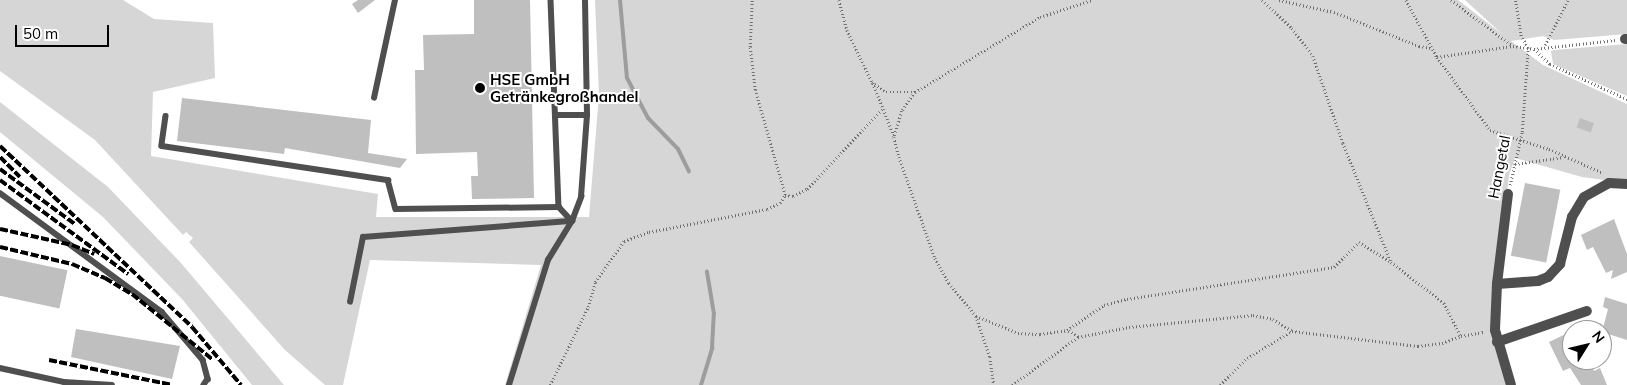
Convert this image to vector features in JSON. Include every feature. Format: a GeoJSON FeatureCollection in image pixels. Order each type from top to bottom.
{"type":"FeatureCollection","features":[{"type":"Feature","properties":{"kind":"street"},"geometry":{"type":"LineString","coordinates":[[1496,284],[1538,281],[1548,277],[1563,257],[1578,206],[1595,189],[1624,183]]}},
{"type":"Feature","properties":{"kind":"street","name":"Hangetal"},"geometry":{"type":"LineString","coordinates":[[1508,194],[1496,284],[1496,330],[1497,342],[1511,385]]}},
{"type":"Feature","properties":{"kind":"street"},"geometry":{"type":"LineString","coordinates":[[1497,342],[1586,311]]}},
{"type":"Feature","properties":{"kind":"lane"},"geometry":{"type":"LineString","coordinates":[[374,98],[395,0]]}},
{"type":"Feature","properties":{"kind":"lane"},"geometry":{"type":"LineString","coordinates":[[551,0],[557,115],[559,207],[572,221]]}},
{"type":"Feature","properties":{"kind":"lane"},"geometry":{"type":"LineString","coordinates":[[509,385],[548,260],[572,221],[581,197],[587,115],[585,0]]}},
{"type":"Feature","properties":{"kind":"lane"},"geometry":{"type":"LineString","coordinates":[[557,115],[587,115]]}},
{"type":"Feature","properties":{"kind":"lane"},"geometry":{"type":"LineString","coordinates":[[166,116],[162,146],[388,180],[396,209],[559,207]]}},
{"type":"Feature","properties":{"kind":"lane"},"geometry":{"type":"LineString","coordinates":[[0,193],[162,312],[203,360],[208,379],[204,385]]}},
{"type":"Feature","properties":{"kind":"lane"},"geometry":{"type":"LineString","coordinates":[[350,302],[363,237],[572,221]]}},
{"type":"Feature","properties":{"kind":"lane"},"geometry":{"type":"LineString","coordinates":[[0,368],[64,382],[112,385]]}},
{"type":"Feature","properties":{"kind":"path"},"geometry":{"type":"LineString","coordinates":[[550,385],[588,307],[595,282],[624,241],[649,232],[768,209],[780,203],[785,195],[755,90],[750,47],[752,0]]}},
{"type":"Feature","properties":{"kind":"path"},"geometry":{"type":"LineString","coordinates":[[839,0],[846,30],[883,108],[894,137],[914,204],[935,258],[948,283],[976,316],[990,357],[994,385]]}},
{"type":"Feature","properties":{"kind":"path"},"geometry":{"type":"LineString","coordinates":[[894,137],[902,112],[915,92],[1040,17],[1092,0]]}},
{"type":"Feature","properties":{"kind":"path"},"geometry":{"type":"LineString","coordinates":[[1262,0],[1292,28],[1313,56],[1355,177],[1390,262]]}},
{"type":"Feature","properties":{"kind":"path"},"geometry":{"type":"LineString","coordinates":[[1279,0],[1334,12],[1423,48],[1432,48]]}},
{"type":"Feature","properties":{"kind":"path"},"geometry":{"type":"LineString","coordinates":[[1406,0],[1437,56],[1484,124],[1502,135],[1530,143],[1624,183]]}},
{"type":"Feature","properties":{"kind":"path"},"geometry":{"type":"LineString","coordinates":[[1451,0],[1513,46]]}},
{"type":"Feature","properties":{"kind":"path","name":"Hangetal"},"geometry":{"type":"LineString","coordinates":[[1508,194],[1522,132],[1528,48],[1521,36],[1515,0]]}},
{"type":"Feature","properties":{"kind":"path"},"geometry":{"type":"LineString","coordinates":[[1545,45],[1568,0]]}},
{"type":"Feature","properties":{"kind":"path"},"geometry":{"type":"LineString","coordinates":[[1437,56],[1513,46],[1534,49],[1545,45],[1626,39]]}},
{"type":"Feature","properties":{"kind":"path"},"geometry":{"type":"LineString","coordinates":[[1534,49],[1550,64],[1627,99]]}},
{"type":"Feature","properties":{"kind":"path"},"geometry":{"type":"LineString","coordinates":[[872,82],[886,92],[915,92]]}},
{"type":"Feature","properties":{"kind":"path"},"geometry":{"type":"LineString","coordinates":[[785,195],[793,196],[807,189],[883,108]]}},
{"type":"Feature","properties":{"kind":"path"},"geometry":{"type":"LineString","coordinates":[[1515,164],[1565,157]]}},
{"type":"Feature","properties":{"kind":"path"},"geometry":{"type":"LineString","coordinates":[[976,316],[1018,333],[1066,330],[1104,305],[1127,299],[1334,267],[1359,242],[1390,262],[1444,303],[1461,336]]}},
{"type":"Feature","properties":{"kind":"path"},"geometry":{"type":"LineString","coordinates":[[1012,385],[1078,337],[1129,327],[1236,315],[1264,316],[1292,331],[1418,346],[1442,343],[1461,336],[1496,330]]}},
{"type":"Feature","properties":{"kind":"path"},"geometry":{"type":"LineString","coordinates":[[1066,330],[1078,337]]}},
{"type":"Feature","properties":{"kind":"path"},"geometry":{"type":"LineString","coordinates":[[1220,385],[1247,358],[1292,331]]}},
{"type":"Feature","properties":{"kind":"shaded area"},"geometry":{"type":"Polygon","coordinates":[[[0,0],[123,0],[154,19],[213,23],[215,78],[153,92],[151,156],[378,194],[376,217],[589,217],[599,95],[595,0],[1458,0],[1502,34],[1465,0],[1627,0],[1627,34],[1554,40],[1543,36],[1511,41],[1543,65],[1627,104],[1627,183],[1582,177],[1515,158],[1509,175],[1492,328],[1508,385],[505,385],[541,265],[370,260],[343,385],[325,385],[285,350],[189,242],[193,238],[186,232],[183,235],[95,140],[0,71],[0,0]]]}},
{"type":"Feature","properties":{"kind":"shaded area"},"geometry":{"type":"Polygon","coordinates":[[[1627,44],[1627,96],[1553,64],[1551,51],[1554,50],[1627,44]]]}},
{"type":"Feature","properties":{"kind":"shaded area"},"geometry":{"type":"Polygon","coordinates":[[[0,102],[108,187],[181,263],[284,385],[252,385],[182,299],[103,217],[0,132],[0,102]]]}},
{"type":"Feature","properties":{"kind":"building"},"geometry":{"type":"Polygon","coordinates":[[[358,0],[375,0],[358,13],[352,4],[358,0]]]}},
{"type":"Feature","properties":{"kind":"building"},"geometry":{"type":"Polygon","coordinates":[[[474,0],[530,0],[534,198],[472,199],[471,176],[478,176],[477,152],[416,154],[415,70],[424,70],[423,35],[474,34],[474,0]]]}},
{"type":"Feature","properties":{"kind":"building"},"geometry":{"type":"Polygon","coordinates":[[[182,98],[371,120],[368,153],[407,159],[400,168],[285,148],[284,154],[177,141],[182,98]]]}},
{"type":"Feature","properties":{"kind":"building"},"geometry":{"type":"Polygon","coordinates":[[[1580,118],[1594,123],[1591,133],[1577,127],[1580,118]]]}},
{"type":"Feature","properties":{"kind":"building"},"geometry":{"type":"Polygon","coordinates":[[[1525,183],[1560,190],[1546,263],[1511,256],[1525,183]]]}},
{"type":"Feature","properties":{"kind":"building"},"geometry":{"type":"Polygon","coordinates":[[[1614,219],[1627,254],[1627,272],[1611,279],[1613,270],[1606,273],[1593,247],[1587,250],[1581,235],[1614,219]]]}},
{"type":"Feature","properties":{"kind":"building"},"geometry":{"type":"Polygon","coordinates":[[[0,256],[67,270],[59,308],[0,296],[0,256]]]}},
{"type":"Feature","properties":{"kind":"building"},"geometry":{"type":"Polygon","coordinates":[[[1605,297],[1627,304],[1627,340],[1612,335],[1612,320],[1605,320],[1608,309],[1603,307],[1605,297]]]}},
{"type":"Feature","properties":{"kind":"building"},"geometry":{"type":"Polygon","coordinates":[[[76,329],[180,346],[172,379],[71,357],[76,329]]]}},
{"type":"Feature","properties":{"kind":"building"},"geometry":{"type":"Polygon","coordinates":[[[1562,336],[1562,369],[1549,342],[1562,336]]]}},
{"type":"Feature","properties":{"kind":"building"},"geometry":{"type":"Polygon","coordinates":[[[1571,370],[1601,370],[1607,385],[1581,385],[1571,370]]]}},
{"type":"Feature","properties":{"kind":"waterway"},"geometry":{"type":"LineString","coordinates":[[620,0],[627,78],[648,118],[678,149],[689,172]]}},
{"type":"Feature","properties":{"kind":"waterway"},"geometry":{"type":"LineString","coordinates":[[701,385],[712,348],[714,314],[707,272]]}},
{"type":"Feature","properties":{"kind":"railway"},"geometry":{"type":"LineString","coordinates":[[0,146],[192,327],[241,385]]}},
{"type":"Feature","properties":{"kind":"railway"},"geometry":{"type":"LineString","coordinates":[[0,157],[20,177]]}},
{"type":"Feature","properties":{"kind":"railway"},"geometry":{"type":"LineString","coordinates":[[0,169],[75,224]]}},
{"type":"Feature","properties":{"kind":"railway"},"geometry":{"type":"LineString","coordinates":[[0,180],[128,274]]}},
{"type":"Feature","properties":{"kind":"railway"},"geometry":{"type":"LineString","coordinates":[[0,229],[72,245],[94,254]]}},
{"type":"Feature","properties":{"kind":"railway"},"geometry":{"type":"LineString","coordinates":[[0,247],[72,264],[105,278],[132,294],[212,359]]}},
{"type":"Feature","properties":{"kind":"railway"},"geometry":{"type":"LineString","coordinates":[[49,360],[173,385]]}},
{"type":"Feature","properties":{"kind":"place","name":"HSE GmbH Getränkegroßhandel"},"geometry":{"type":"Point","coordinates":[480,88]}}]}
